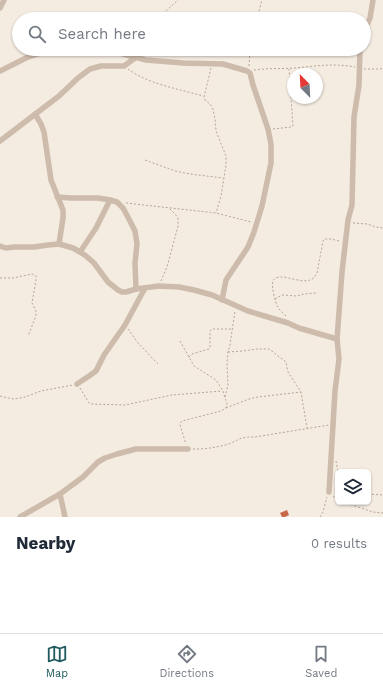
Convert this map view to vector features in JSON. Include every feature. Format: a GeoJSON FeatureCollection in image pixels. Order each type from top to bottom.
{"type":"FeatureCollection","features":[{"type":"Feature","properties":{"kind":"street"},"geometry":{"type":"LineString","coordinates":[[0,8],[4,0]]}},
{"type":"Feature","properties":{"kind":"street"},"geometry":{"type":"LineString","coordinates":[[371,12],[373,0]]}},
{"type":"Feature","properties":{"kind":"street"},"geometry":{"type":"LineString","coordinates":[[0,71],[32,56]]}},
{"type":"Feature","properties":{"kind":"street"},"geometry":{"type":"LineString","coordinates":[[129,56],[146,60],[223,64],[248,71],[250,73],[268,129],[271,144],[271,163],[257,224],[248,247],[226,280],[222,300]]}},
{"type":"Feature","properties":{"kind":"street"},"geometry":{"type":"LineString","coordinates":[[329,492],[338,359],[336,339],[345,243],[352,205],[354,117],[359,85],[360,56]]}},
{"type":"Feature","properties":{"kind":"street"},"geometry":{"type":"LineString","coordinates":[[0,141],[59,96],[78,78],[90,70],[101,66],[124,66],[135,58]]}},
{"type":"Feature","properties":{"kind":"street"},"geometry":{"type":"LineString","coordinates":[[35,114],[44,132],[51,180],[63,210],[59,244]]}},
{"type":"Feature","properties":{"kind":"street"},"geometry":{"type":"LineString","coordinates":[[57,197],[98,198],[118,202],[123,208],[135,231],[137,244],[136,289]]}},
{"type":"Feature","properties":{"kind":"street"},"geometry":{"type":"LineString","coordinates":[[80,252],[96,228],[110,200]]}},
{"type":"Feature","properties":{"kind":"street"},"geometry":{"type":"LineString","coordinates":[[1,247],[34,248],[59,244],[73,248],[80,252],[100,269],[105,279],[122,292],[160,286],[179,287],[194,290],[212,295],[253,312],[288,322],[299,328],[336,339]]}},
{"type":"Feature","properties":{"kind":"street"},"geometry":{"type":"LineString","coordinates":[[77,384],[96,371],[104,355],[125,325],[145,288]]}},
{"type":"Feature","properties":{"kind":"street"},"geometry":{"type":"LineString","coordinates":[[20,517],[60,494],[83,477],[98,462],[116,454],[146,448],[188,450]]}},
{"type":"Feature","properties":{"kind":"street"},"geometry":{"type":"LineString","coordinates":[[60,494],[65,517]]}},
{"type":"Feature","properties":{"kind":"path"},"geometry":{"type":"LineString","coordinates":[[165,12],[178,0]]}},
{"type":"Feature","properties":{"kind":"path"},"geometry":{"type":"LineString","coordinates":[[259,12],[262,0]]}},
{"type":"Feature","properties":{"kind":"path"},"geometry":{"type":"LineString","coordinates":[[250,56],[248,71],[287,68]]}},
{"type":"Feature","properties":{"kind":"path"},"geometry":{"type":"LineString","coordinates":[[204,97],[212,63]]}},
{"type":"Feature","properties":{"kind":"path"},"geometry":{"type":"LineString","coordinates":[[289,68],[321,65],[383,68]]}},
{"type":"Feature","properties":{"kind":"path"},"geometry":{"type":"LineString","coordinates":[[124,66],[131,72],[152,81],[204,97],[210,104],[213,109],[216,131],[226,156],[221,196],[216,213]]}},
{"type":"Feature","properties":{"kind":"path"},"geometry":{"type":"LineString","coordinates":[[268,129],[293,126],[291,104]]}},
{"type":"Feature","properties":{"kind":"path"},"geometry":{"type":"LineString","coordinates":[[145,160],[175,171],[224,178]]}},
{"type":"Feature","properties":{"kind":"path"},"geometry":{"type":"LineString","coordinates":[[118,202],[216,213],[257,224]]}},
{"type":"Feature","properties":{"kind":"path"},"geometry":{"type":"LineString","coordinates":[[160,286],[167,267],[178,226],[178,218],[169,208]]}},
{"type":"Feature","properties":{"kind":"path"},"geometry":{"type":"LineString","coordinates":[[348,223],[367,224],[383,228]]}},
{"type":"Feature","properties":{"kind":"path"},"geometry":{"type":"LineString","coordinates":[[288,322],[278,308],[272,284],[273,281],[277,278],[286,277],[306,281],[312,280],[316,273],[324,239],[326,238],[345,243]]}},
{"type":"Feature","properties":{"kind":"path"},"geometry":{"type":"LineString","coordinates":[[0,278],[12,278],[32,274],[36,276],[32,303],[36,311],[36,316],[28,336]]}},
{"type":"Feature","properties":{"kind":"path"},"geometry":{"type":"LineString","coordinates":[[275,299],[282,295],[297,296],[316,293]]}},
{"type":"Feature","properties":{"kind":"path"},"geometry":{"type":"LineString","coordinates":[[225,398],[228,385],[228,352],[236,305]]}},
{"type":"Feature","properties":{"kind":"path"},"geometry":{"type":"LineString","coordinates":[[125,325],[158,364]]}},
{"type":"Feature","properties":{"kind":"path"},"geometry":{"type":"LineString","coordinates":[[188,357],[192,354],[210,348],[210,331],[212,329],[232,329]]}},
{"type":"Feature","properties":{"kind":"path"},"geometry":{"type":"LineString","coordinates":[[180,341],[194,366],[216,380],[223,391],[227,404],[226,408]]}},
{"type":"Feature","properties":{"kind":"path"},"geometry":{"type":"LineString","coordinates":[[228,352],[265,348],[272,351],[286,362],[288,372],[301,392],[307,429]]}},
{"type":"Feature","properties":{"kind":"path"},"geometry":{"type":"LineString","coordinates":[[0,396],[14,399],[25,397],[41,391],[77,384],[91,404],[125,405],[172,396],[223,391]]}},
{"type":"Feature","properties":{"kind":"path"},"geometry":{"type":"LineString","coordinates":[[301,392],[249,399],[221,411],[186,419],[181,422],[180,425],[188,450],[215,448],[234,442],[241,438],[334,425]]}},
{"type":"Feature","properties":{"kind":"path"},"geometry":{"type":"LineString","coordinates":[[320,517],[329,492],[335,497]]}},
{"type":"Feature","properties":{"kind":"path"},"geometry":{"type":"LineString","coordinates":[[371,494],[383,495]]}},
{"type":"Feature","properties":{"kind":"path"},"geometry":{"type":"LineString","coordinates":[[352,505],[383,514]]}},
{"type":"Feature","properties":{"kind":"building"},"geometry":{"type":"Polygon","coordinates":[[[287,510],[289,515],[282,517],[280,513],[287,510]]]}}]}
